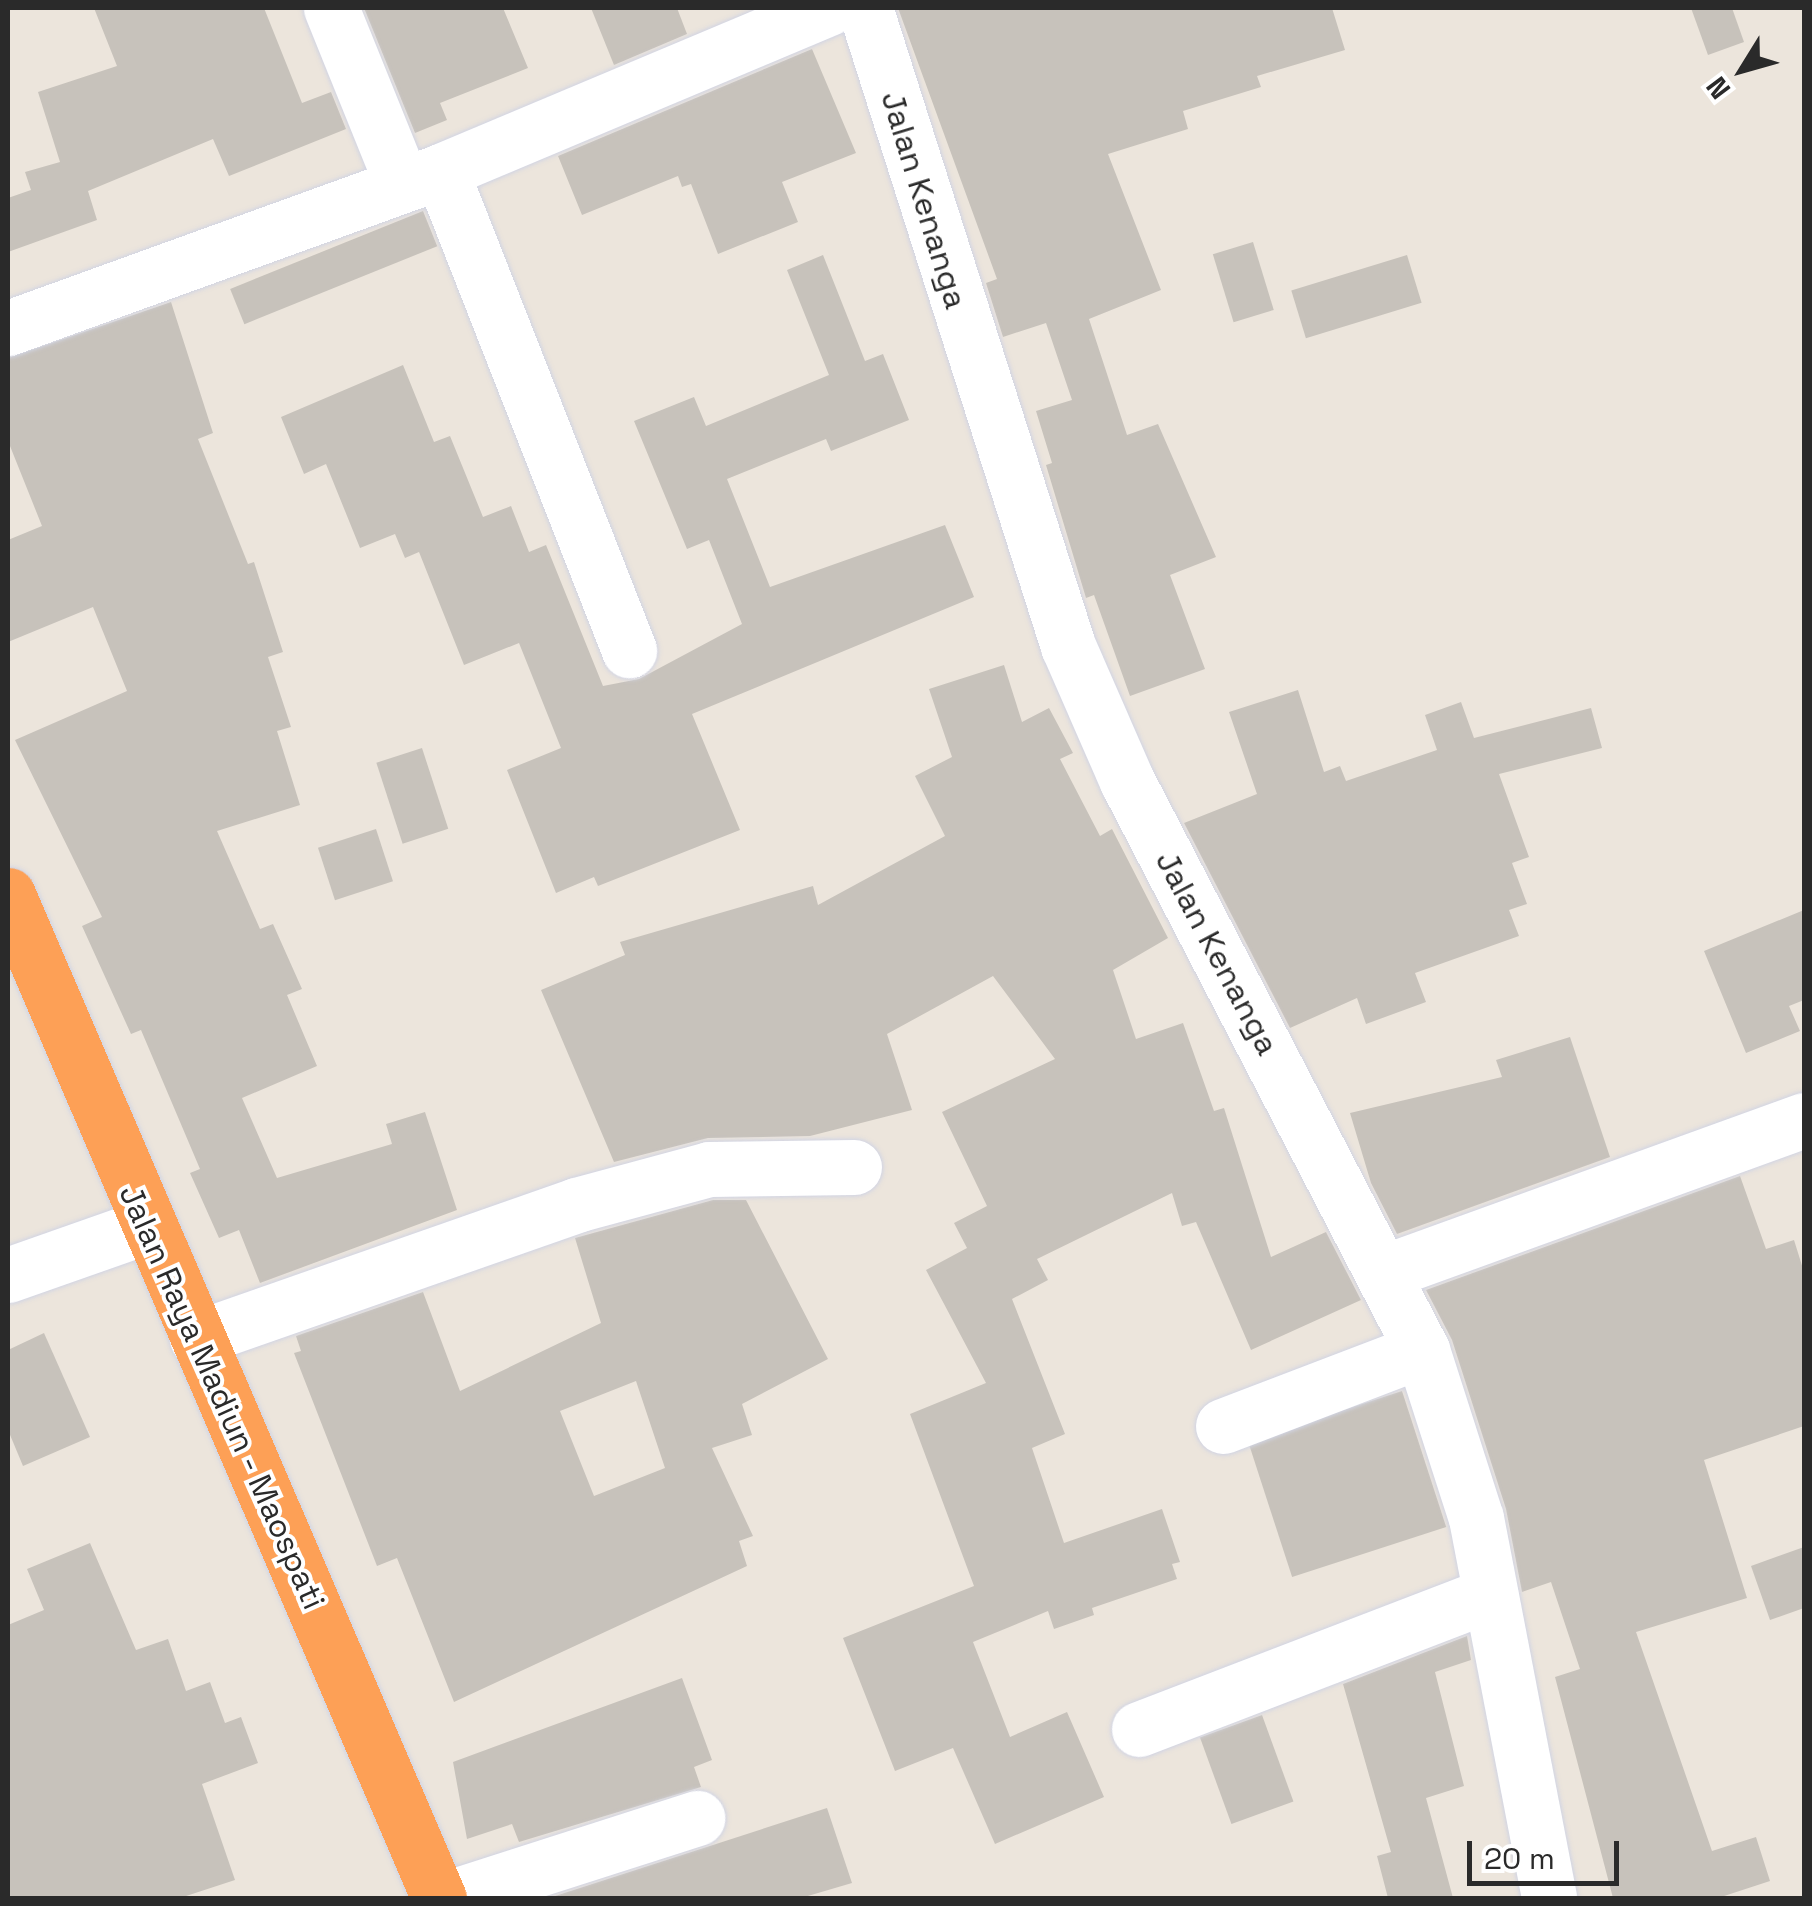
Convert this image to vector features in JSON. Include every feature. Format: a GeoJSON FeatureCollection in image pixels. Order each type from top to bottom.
{"type":"FeatureCollection","features":[{"type":"Feature","properties":{"kind":"highway","name":"Jalan Raya Madiun - Maospati"},"geometry":{"type":"LineString","coordinates":[[8,896],[439,1898]]}},
{"type":"Feature","properties":{"kind":"street"},"geometry":{"type":"LineString","coordinates":[[331,8],[422,177],[629,650]]}},
{"type":"Feature","properties":{"kind":"street"},"geometry":{"type":"LineString","coordinates":[[8,328],[422,177],[829,8]]}},
{"type":"Feature","properties":{"kind":"street","name":"Jalan Kenanga"},"geometry":{"type":"LineString","coordinates":[[865,8],[1068,646],[1127,781],[1387,1270],[1422,1350],[1476,1518],[1549,1898]]}},
{"type":"Feature","properties":{"kind":"street"},"geometry":{"type":"LineString","coordinates":[[1387,1270],[1804,1120]]}},
{"type":"Feature","properties":{"kind":"street"},"geometry":{"type":"LineString","coordinates":[[197,1338],[576,1206],[708,1169],[854,1168]]}},
{"type":"Feature","properties":{"kind":"street"},"geometry":{"type":"LineString","coordinates":[[8,1275],[147,1226]]}},
{"type":"Feature","properties":{"kind":"street"},"geometry":{"type":"LineString","coordinates":[[1223,1426],[1422,1350]]}},
{"type":"Feature","properties":{"kind":"street"},"geometry":{"type":"LineString","coordinates":[[1139,1729],[1490,1594]]}},
{"type":"Feature","properties":{"kind":"street"},"geometry":{"type":"LineString","coordinates":[[448,1898],[697,1818]]}},
{"type":"Feature","properties":{"kind":"building"},"geometry":{"type":"Polygon","coordinates":[[[94,8],[264,8],[302,103],[331,92],[346,129],[229,176],[213,139],[88,191],[97,220],[8,252],[8,198],[31,190],[25,172],[60,162],[38,92],[117,66],[94,8]]]}},
{"type":"Feature","properties":{"kind":"building"},"geometry":{"type":"Polygon","coordinates":[[[364,8],[503,8],[528,68],[440,103],[447,120],[415,133],[364,8]]]}},
{"type":"Feature","properties":{"kind":"building"},"geometry":{"type":"Polygon","coordinates":[[[591,8],[677,8],[687,34],[614,65],[591,8]]]}},
{"type":"Feature","properties":{"kind":"building"},"geometry":{"type":"Polygon","coordinates":[[[898,8],[1332,8],[1345,50],[1257,76],[1261,87],[1183,111],[1188,129],[1108,154],[1161,290],[1089,319],[1127,435],[1158,424],[1216,557],[1170,575],[1205,669],[1130,696],[1094,595],[1086,598],[1046,465],[1052,463],[1036,411],[1072,400],[1046,323],[1003,337],[986,283],[997,279],[898,8]]]}},
{"type":"Feature","properties":{"kind":"building"},"geometry":{"type":"Polygon","coordinates":[[[1691,8],[1732,8],[1744,42],[1708,55],[1691,8]]]}},
{"type":"Feature","properties":{"kind":"building"},"geometry":{"type":"Polygon","coordinates":[[[812,49],[856,153],[782,182],[798,222],[718,254],[691,184],[682,187],[678,176],[582,215],[558,156],[812,49]]]}},
{"type":"Feature","properties":{"kind":"building"},"geometry":{"type":"Polygon","coordinates":[[[423,211],[437,246],[244,324],[230,289],[423,211]]]}},
{"type":"Feature","properties":{"kind":"building"},"geometry":{"type":"Polygon","coordinates":[[[1253,242],[1274,310],[1234,322],[1213,254],[1253,242]]]}},
{"type":"Feature","properties":{"kind":"building"},"geometry":{"type":"Polygon","coordinates":[[[823,255],[865,361],[883,354],[909,420],[831,451],[826,439],[727,479],[770,587],[945,525],[974,597],[692,714],[740,830],[598,886],[594,877],[556,893],[507,770],[561,748],[519,643],[464,665],[419,552],[405,558],[395,534],[360,548],[326,464],[304,474],[281,417],[403,365],[434,442],[450,436],[483,517],[511,506],[529,552],[546,545],[603,686],[639,679],[742,624],[709,540],[687,549],[634,421],[694,397],[706,426],[829,375],[787,270],[823,255]]]}},
{"type":"Feature","properties":{"kind":"building"},"geometry":{"type":"Polygon","coordinates":[[[1407,255],[1422,303],[1306,338],[1291,290],[1407,255]]]}},
{"type":"Feature","properties":{"kind":"building"},"geometry":{"type":"Polygon","coordinates":[[[171,302],[213,433],[198,439],[248,564],[254,562],[283,652],[268,657],[291,727],[277,731],[300,805],[217,831],[260,929],[273,924],[302,989],[287,995],[317,1066],[242,1098],[277,1178],[392,1144],[386,1124],[425,1112],[457,1210],[260,1283],[239,1230],[219,1238],[190,1173],[200,1169],[141,1030],[131,1034],[82,926],[102,917],[15,740],[127,691],[93,607],[8,642],[8,540],[42,526],[8,441],[8,358],[171,302]]]}},
{"type":"Feature","properties":{"kind":"building"},"geometry":{"type":"Polygon","coordinates":[[[1004,665],[1022,722],[1049,708],[1073,753],[1060,759],[1100,836],[1112,829],[1168,938],[1113,970],[1136,1039],[1183,1023],[1214,1111],[1224,1108],[1271,1257],[1326,1232],[1361,1300],[1251,1350],[1196,1222],[1182,1226],[1172,1193],[1037,1259],[1048,1280],[1012,1299],[1065,1434],[1032,1448],[1064,1543],[1162,1509],[1180,1562],[1172,1564],[1177,1579],[1092,1608],[1094,1615],[1054,1629],[1048,1611],[973,1642],[1010,1737],[1067,1712],[1104,1797],[995,1844],[953,1748],[895,1771],[843,1638],[974,1586],[910,1414],[986,1383],[926,1270],[967,1248],[954,1223],[987,1206],[942,1112],[1055,1059],[993,976],[887,1034],[912,1110],[810,1136],[708,1138],[614,1162],[541,990],[625,955],[620,942],[813,886],[818,905],[945,836],[915,776],[952,757],[929,689],[1004,665]]]}},
{"type":"Feature","properties":{"kind":"building"},"geometry":{"type":"Polygon","coordinates":[[[1298,690],[1324,772],[1340,766],[1346,781],[1437,750],[1425,715],[1461,702],[1474,738],[1591,708],[1602,748],[1499,774],[1529,857],[1512,863],[1527,904],[1509,910],[1519,936],[1415,973],[1426,1002],[1366,1024],[1357,998],[1290,1028],[1184,823],[1257,794],[1229,712],[1298,690]]]}},
{"type":"Feature","properties":{"kind":"building"},"geometry":{"type":"Polygon","coordinates":[[[422,748],[448,829],[403,844],[376,763],[422,748]]]}},
{"type":"Feature","properties":{"kind":"building"},"geometry":{"type":"Polygon","coordinates":[[[376,829],[393,881],[335,900],[318,848],[376,829]]]}},
{"type":"Feature","properties":{"kind":"building"},"geometry":{"type":"Polygon","coordinates":[[[1804,910],[1804,1000],[1789,1006],[1800,1031],[1746,1053],[1704,951],[1804,910]]]}},
{"type":"Feature","properties":{"kind":"building"},"geometry":{"type":"Polygon","coordinates":[[[1570,1037],[1610,1157],[1397,1234],[1371,1183],[1350,1113],[1502,1077],[1496,1060],[1570,1037]]]}},
{"type":"Feature","properties":{"kind":"building"},"geometry":{"type":"Polygon","coordinates":[[[1740,1176],[1766,1249],[1794,1240],[1804,1272],[1804,1426],[1704,1460],[1747,1598],[1636,1632],[1712,1851],[1756,1837],[1770,1881],[1718,1898],[1613,1898],[1555,1677],[1580,1669],[1551,1582],[1522,1592],[1506,1509],[1452,1340],[1426,1290],[1740,1176]]]}},
{"type":"Feature","properties":{"kind":"building"},"geometry":{"type":"Polygon","coordinates":[[[713,1200],[746,1200],[828,1359],[742,1404],[752,1435],[712,1448],[753,1536],[739,1541],[747,1566],[454,1702],[397,1558],[377,1566],[294,1353],[301,1351],[296,1336],[423,1292],[460,1391],[601,1323],[575,1238],[713,1200]],[[636,1381],[560,1411],[594,1496],[665,1468],[636,1381]]]}},
{"type":"Feature","properties":{"kind":"building"},"geometry":{"type":"Polygon","coordinates":[[[44,1333],[90,1437],[23,1466],[8,1430],[8,1350],[44,1333]]]}},
{"type":"Feature","properties":{"kind":"building"},"geometry":{"type":"Polygon","coordinates":[[[1402,1391],[1446,1527],[1292,1577],[1248,1441],[1402,1391]]]}},
{"type":"Feature","properties":{"kind":"building"},"geometry":{"type":"Polygon","coordinates":[[[90,1543],[136,1650],[168,1639],[186,1691],[210,1682],[225,1723],[241,1717],[258,1763],[202,1784],[235,1880],[180,1898],[8,1898],[8,1625],[44,1610],[27,1569],[90,1543]]]}},
{"type":"Feature","properties":{"kind":"building"},"geometry":{"type":"Polygon","coordinates":[[[1804,1547],[1804,1608],[1770,1620],[1751,1566],[1804,1547]]]}},
{"type":"Feature","properties":{"kind":"building"},"geometry":{"type":"Polygon","coordinates":[[[1467,1636],[1471,1660],[1435,1672],[1464,1786],[1426,1798],[1453,1898],[1388,1898],[1377,1856],[1391,1852],[1343,1684],[1467,1636]]]}},
{"type":"Feature","properties":{"kind":"building"},"geometry":{"type":"Polygon","coordinates":[[[682,1678],[712,1760],[694,1767],[701,1787],[519,1842],[512,1824],[467,1839],[453,1762],[682,1678]]]}},
{"type":"Feature","properties":{"kind":"building"},"geometry":{"type":"Polygon","coordinates":[[[1262,1715],[1293,1801],[1231,1824],[1200,1738],[1262,1715]]]}},
{"type":"Feature","properties":{"kind":"building"},"geometry":{"type":"Polygon","coordinates":[[[827,1808],[852,1883],[801,1898],[549,1898],[827,1808]]]}}]}
